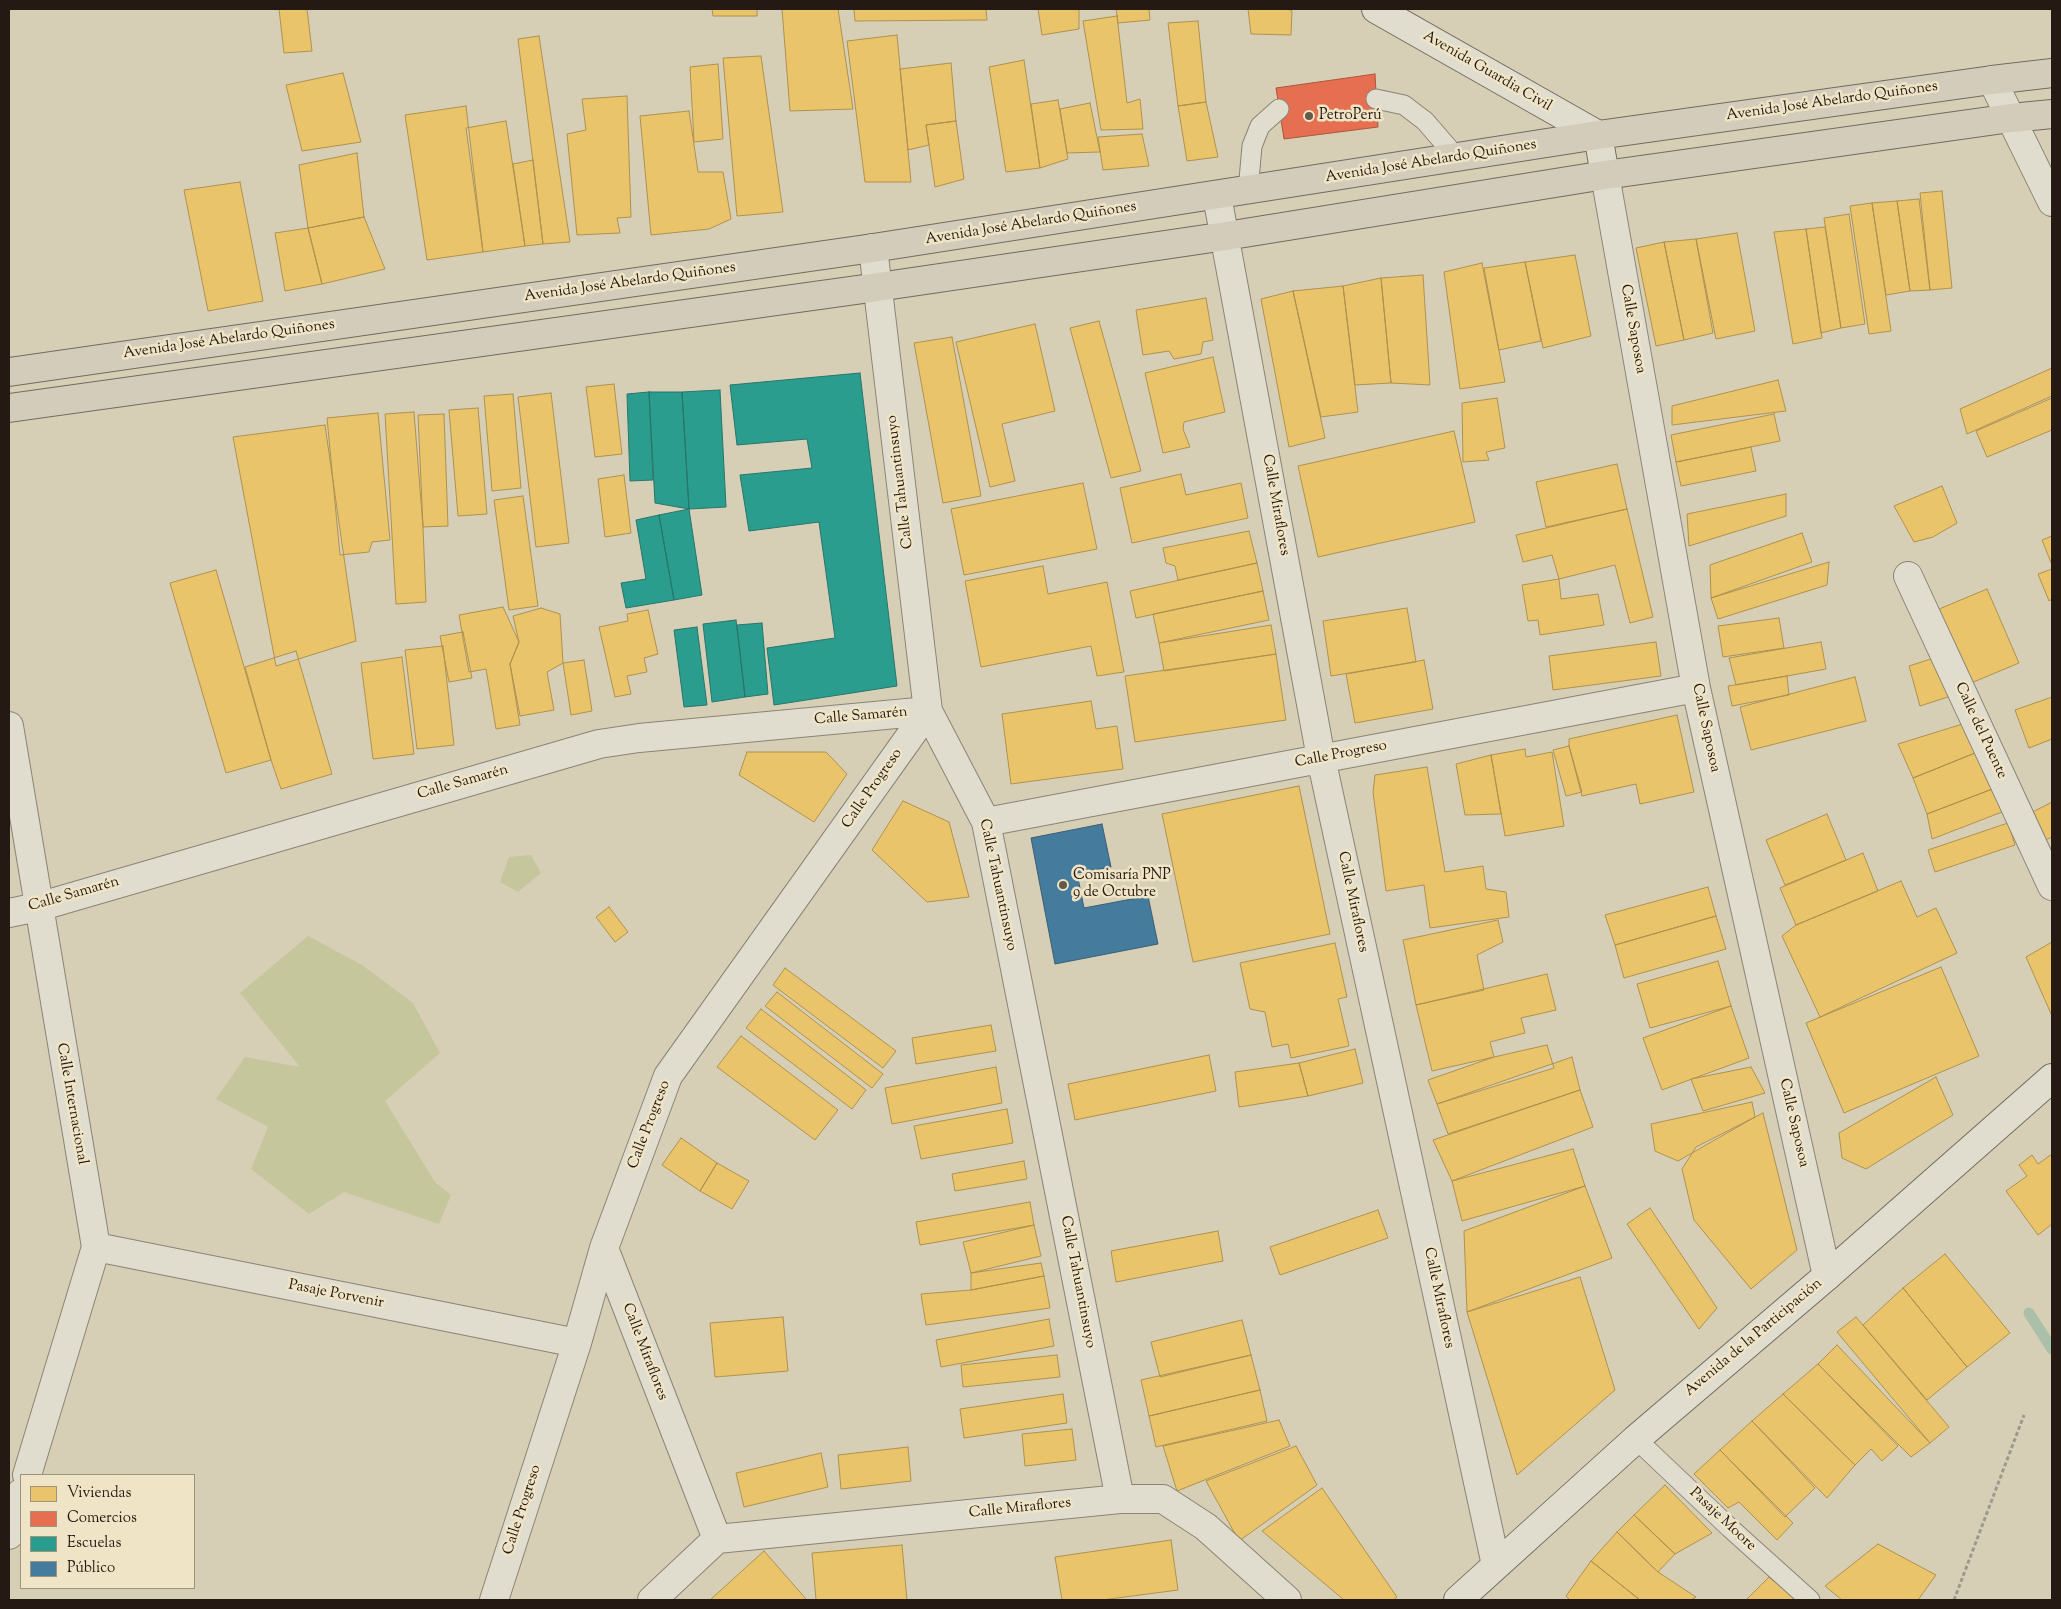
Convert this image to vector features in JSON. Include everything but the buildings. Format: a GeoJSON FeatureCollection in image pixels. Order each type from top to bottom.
{"type":"FeatureCollection","features":[{"type":"Feature","properties":{"kind":"main road","name":"Avenida José Abelardo Quiñones"},"geometry":{"type":"LineString","coordinates":[[9,372],[873,248],[1218,196],[1598,135],[1992,80],[2052,74]]}},
{"type":"Feature","properties":{"kind":"main road"},"geometry":{"type":"LineString","coordinates":[[9,408],[1226,236],[1605,176],[2011,118],[2052,114]]}},
{"type":"Feature","properties":{"kind":"street","name":"Avenida Guardia Civil"},"geometry":{"type":"LineString","coordinates":[[1376,9],[1598,135]]}},
{"type":"Feature","properties":{"kind":"street"},"geometry":{"type":"LineString","coordinates":[[1992,80],[2052,202]]}},
{"type":"Feature","properties":{"kind":"street","name":"Calle Saposoa"},"geometry":{"type":"LineString","coordinates":[[1598,135],[1696,688],[1827,1276]]}},
{"type":"Feature","properties":{"kind":"street","name":"Calle Miraflores"},"geometry":{"type":"LineString","coordinates":[[1218,196],[1321,758],[1496,1565]]}},
{"type":"Feature","properties":{"kind":"street","name":"Calle Tahuantinsuyo"},"geometry":{"type":"LineString","coordinates":[[873,248],[928,711],[986,822],[1120,1499]]}},
{"type":"Feature","properties":{"kind":"street","name":"Calle del Puente"},"geometry":{"type":"LineString","coordinates":[[1908,576],[2052,886]]}},
{"type":"Feature","properties":{"kind":"street","name":"Calle Progreso"},"geometry":{"type":"LineString","coordinates":[[986,822],[1696,688]]}},
{"type":"Feature","properties":{"kind":"street","name":"Calle Progreso"},"geometry":{"type":"LineString","coordinates":[[494,1600],[577,1343],[604,1248],[668,1076],[928,711]]}},
{"type":"Feature","properties":{"kind":"street","name":"Calle Samarén"},"geometry":{"type":"LineString","coordinates":[[9,913],[599,744],[639,738],[928,711]]}},
{"type":"Feature","properties":{"kind":"street","name":"Calle Internacional"},"geometry":{"type":"LineString","coordinates":[[9,726],[96,1247],[27,1474]]}},
{"type":"Feature","properties":{"kind":"street","name":"Avenida de la Participación"},"geometry":{"type":"LineString","coordinates":[[1458,1600],[1636,1439],[1827,1276],[2052,1078]]}},
{"type":"Feature","properties":{"kind":"street","name":"Pasaje Porvenir"},"geometry":{"type":"LineString","coordinates":[[96,1247],[577,1343]]}},
{"type":"Feature","properties":{"kind":"street","name":"Calle Miraflores"},"geometry":{"type":"LineString","coordinates":[[604,1248],[717,1539],[1120,1499],[1164,1499],[1206,1527],[1287,1600]]}},
{"type":"Feature","properties":{"kind":"street"},"geometry":{"type":"LineString","coordinates":[[9,1535],[20,1497]]}},
{"type":"Feature","properties":{"kind":"street"},"geometry":{"type":"LineString","coordinates":[[652,1600],[717,1539]]}},
{"type":"Feature","properties":{"kind":"lane"},"geometry":{"type":"LineString","coordinates":[[1376,99],[1404,105],[1425,121],[1457,158]]}},
{"type":"Feature","properties":{"kind":"lane"},"geometry":{"type":"LineString","coordinates":[[1248,191],[1252,146],[1260,126],[1279,109]]}},
{"type":"Feature","properties":{"kind":"lane","name":"Pasaje Moore"},"geometry":{"type":"LineString","coordinates":[[1636,1439],[1810,1600]]}},
{"type":"Feature","properties":{"kind":"path"},"geometry":{"type":"LineString","coordinates":[[1954,1600],[2024,1415]]}},
{"type":"Feature","properties":{"kind":"green space"},"geometry":{"type":"Polygon","coordinates":[[[531,855],[541,873],[518,892],[500,882],[509,857],[531,855]]]}},
{"type":"Feature","properties":{"kind":"green space"},"geometry":{"type":"Polygon","coordinates":[[[308,936],[362,965],[413,1003],[440,1053],[385,1101],[435,1182],[451,1195],[439,1224],[344,1192],[309,1214],[251,1169],[268,1127],[216,1099],[245,1057],[300,1067],[240,993],[308,936]]]}},
{"type":"Feature","properties":{"kind":"waterway"},"geometry":{"type":"LineString","coordinates":[[2029,1313],[2052,1349]]}},
{"type":"Feature","properties":{"kind":"place","name":"PetroPerú"},"geometry":{"type":"Point","coordinates":[1309,116]}},
{"type":"Feature","properties":{"kind":"place","name":"Comisaría PNP 9 de Octubre"},"geometry":{"type":"Point","coordinates":[1063,885]}}]}
